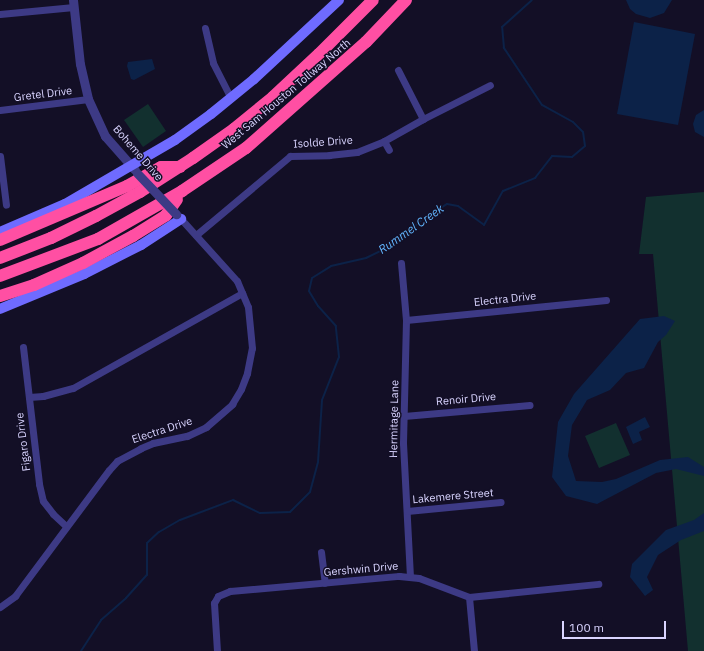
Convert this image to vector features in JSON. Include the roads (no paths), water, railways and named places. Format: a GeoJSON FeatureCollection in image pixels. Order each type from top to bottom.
{"type":"FeatureCollection","features":[{"type":"Feature","properties":{"kind":"highway","name":"West Sam Houston Tollway North"},"geometry":{"type":"LineString","coordinates":[[0,258],[40,243],[96,216],[180,167],[224,137],[273,97],[315,58],[373,0]]}},
{"type":"Feature","properties":{"kind":"highway","name":"West Sam Houston Tollway North"},"geometry":{"type":"LineString","coordinates":[[0,276],[98,239],[182,191],[246,148],[366,42],[406,0]]}},
{"type":"Feature","properties":{"kind":"highway"},"geometry":{"type":"LineString","coordinates":[[0,240],[127,186],[161,167],[180,167]]}},
{"type":"Feature","properties":{"kind":"highway"},"geometry":{"type":"LineString","coordinates":[[0,296],[34,285],[83,263],[133,236],[166,215],[182,191]]}},
{"type":"Feature","properties":{"kind":"main road"},"geometry":{"type":"LineString","coordinates":[[0,232],[65,204],[134,170],[232,98],[312,27],[339,0]]}},
{"type":"Feature","properties":{"kind":"main road"},"geometry":{"type":"LineString","coordinates":[[0,309],[98,267],[141,245],[179,217]]}},
{"type":"Feature","properties":{"kind":"street"},"geometry":{"type":"LineString","coordinates":[[0,14],[74,3]]}},
{"type":"Feature","properties":{"kind":"street","name":"Boheme Drive"},"geometry":{"type":"LineString","coordinates":[[74,3],[80,64],[88,100],[105,136],[134,170],[237,281],[242,294]]}},
{"type":"Feature","properties":{"kind":"street"},"geometry":{"type":"LineString","coordinates":[[205,28],[213,63],[232,98]]}},
{"type":"Feature","properties":{"kind":"street"},"geometry":{"type":"LineString","coordinates":[[398,70],[423,118]]}},
{"type":"Feature","properties":{"kind":"street","name":"Isolde Drive"},"geometry":{"type":"LineString","coordinates":[[196,236],[290,156],[345,154],[357,152],[384,141],[423,118],[490,85]]}},
{"type":"Feature","properties":{"kind":"street","name":"Gretel Drive"},"geometry":{"type":"LineString","coordinates":[[0,110],[88,100]]}},
{"type":"Feature","properties":{"kind":"street"},"geometry":{"type":"LineString","coordinates":[[384,141],[389,150]]}},
{"type":"Feature","properties":{"kind":"street"},"geometry":{"type":"LineString","coordinates":[[0,156],[6,205]]}},
{"type":"Feature","properties":{"kind":"street","name":"Hermitage Lane"},"geometry":{"type":"LineString","coordinates":[[401,263],[406,320],[404,416],[410,576]]}},
{"type":"Feature","properties":{"kind":"street"},"geometry":{"type":"LineString","coordinates":[[29,397],[58,393],[72,388],[242,294]]}},
{"type":"Feature","properties":{"kind":"street","name":"Electra Drive"},"geometry":{"type":"LineString","coordinates":[[0,607],[15,596],[66,526],[117,461],[141,448],[187,436],[206,427],[232,404],[247,373],[252,348],[248,307],[242,294]]}},
{"type":"Feature","properties":{"kind":"street","name":"Electra Drive"},"geometry":{"type":"LineString","coordinates":[[406,320],[606,300]]}},
{"type":"Feature","properties":{"kind":"street","name":"Figaro Drive"},"geometry":{"type":"LineString","coordinates":[[23,347],[39,484],[43,501],[53,514],[66,526]]}},
{"type":"Feature","properties":{"kind":"street","name":"Renoir Drive"},"geometry":{"type":"LineString","coordinates":[[404,416],[530,405]]}},
{"type":"Feature","properties":{"kind":"street","name":"Lakemere Street"},"geometry":{"type":"LineString","coordinates":[[407,511],[502,502]]}},
{"type":"Feature","properties":{"kind":"street"},"geometry":{"type":"LineString","coordinates":[[321,552],[325,583]]}},
{"type":"Feature","properties":{"kind":"street","name":"Gershwin Drive"},"geometry":{"type":"LineString","coordinates":[[217,651],[214,603],[218,596],[230,591],[410,576],[469,597],[598,584]]}},
{"type":"Feature","properties":{"kind":"street"},"geometry":{"type":"LineString","coordinates":[[469,597],[474,651]]}},
{"type":"Feature","properties":{"kind":"water"},"geometry":{"type":"Polygon","coordinates":[[[626,0],[672,0],[664,13],[650,18],[636,14],[630,9],[626,0]]]}},
{"type":"Feature","properties":{"kind":"water"},"geometry":{"type":"Polygon","coordinates":[[[634,22],[695,34],[678,125],[617,114],[634,22]]]}},
{"type":"Feature","properties":{"kind":"water"},"geometry":{"type":"Polygon","coordinates":[[[152,59],[155,69],[134,80],[131,79],[127,66],[128,62],[152,59]]]}},
{"type":"Feature","properties":{"kind":"water"},"geometry":{"type":"Polygon","coordinates":[[[704,110],[704,137],[695,132],[693,124],[696,115],[704,110]]]}},
{"type":"Feature","properties":{"kind":"water"},"geometry":{"type":"Polygon","coordinates":[[[664,316],[675,321],[666,335],[658,342],[644,368],[626,373],[610,390],[587,400],[572,425],[568,456],[576,481],[602,482],[616,479],[660,460],[688,457],[704,467],[704,476],[676,469],[656,473],[597,504],[566,496],[552,477],[558,422],[574,394],[640,319],[664,316]]]}},
{"type":"Feature","properties":{"kind":"water"},"geometry":{"type":"Polygon","coordinates":[[[645,417],[650,427],[639,432],[642,440],[633,444],[626,427],[645,417]]]}},
{"type":"Feature","properties":{"kind":"water"},"geometry":{"type":"Polygon","coordinates":[[[704,513],[704,531],[681,540],[658,555],[647,577],[653,590],[645,596],[630,577],[632,564],[666,530],[694,520],[704,513]]]}},
{"type":"Feature","properties":{"kind":"waterway","name":"Rummel Creek"},"geometry":{"type":"LineString","coordinates":[[81,651],[101,620],[126,598],[147,575],[147,543],[159,532],[180,520],[233,500],[260,513],[290,512],[310,492],[318,462],[322,400],[339,357],[336,326],[318,306],[309,291],[312,278],[331,266],[366,258],[393,245],[423,219],[447,204],[458,206],[484,225],[503,191],[535,178],[552,156],[572,157],[585,146],[583,132],[573,122],[542,105],[504,48],[502,27],[532,0]]}}]}
